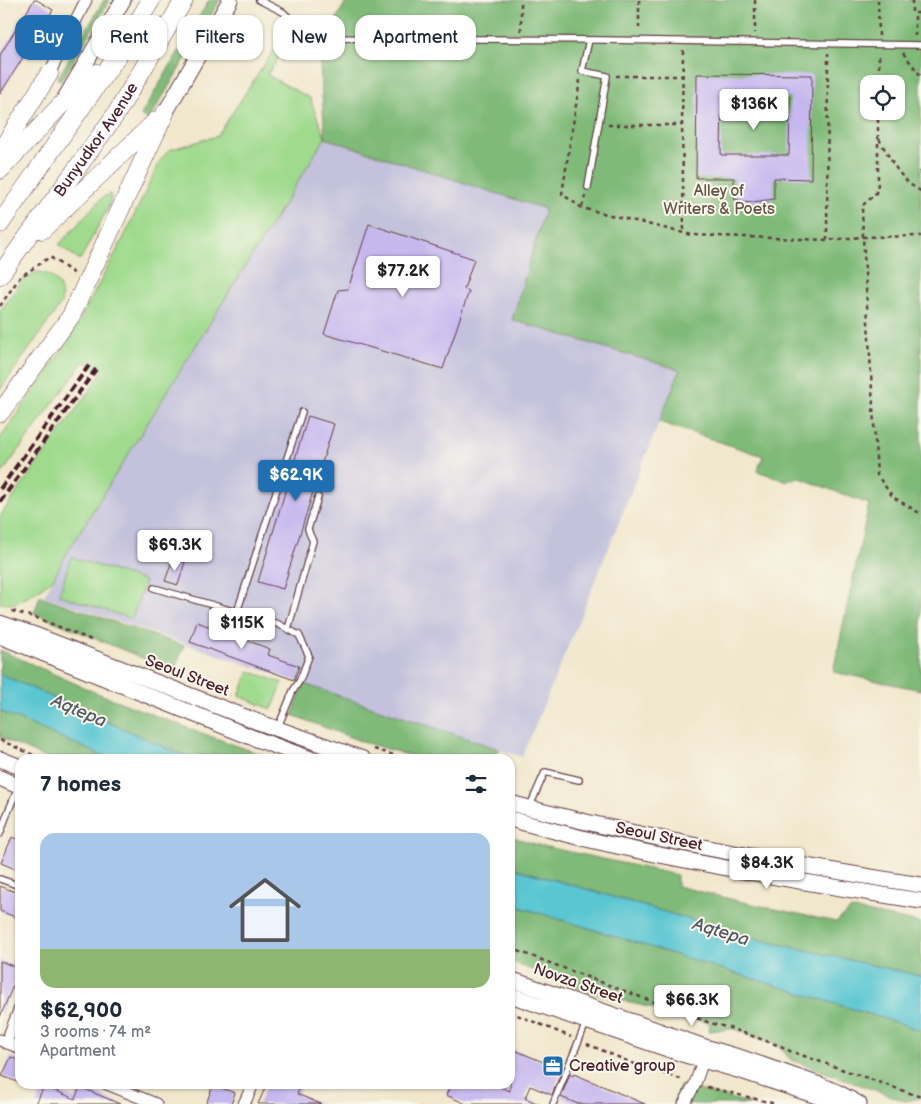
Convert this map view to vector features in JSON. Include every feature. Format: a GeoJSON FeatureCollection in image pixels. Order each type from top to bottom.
{"type":"FeatureCollection","features":[{"type":"Feature","properties":{"kind":"main road"},"geometry":{"type":"LineString","coordinates":[[17,200],[60,106],[123,0]]}},
{"type":"Feature","properties":{"kind":"main road","name":"Bunyudkor Avenue"},"geometry":{"type":"LineString","coordinates":[[142,15],[151,0]]}},
{"type":"Feature","properties":{"kind":"main road","name":"Bunyudkor Avenue"},"geometry":{"type":"LineString","coordinates":[[5,268],[116,114],[184,0]]}},
{"type":"Feature","properties":{"kind":"main road"},"geometry":{"type":"LineString","coordinates":[[0,413],[71,316],[165,113],[230,0]]}},
{"type":"Feature","properties":{"kind":"main road"},"geometry":{"type":"LineString","coordinates":[[0,170],[60,106],[112,60]]}},
{"type":"Feature","properties":{"kind":"main road","name":"Bunyudkor Avenue"},"geometry":{"type":"LineString","coordinates":[[0,224],[115,60]]}},
{"type":"Feature","properties":{"kind":"main road"},"geometry":{"type":"LineString","coordinates":[[0,152],[49,74]]}},
{"type":"Feature","properties":{"kind":"main road"},"geometry":{"type":"LineString","coordinates":[[5,268],[165,113]]}},
{"type":"Feature","properties":{"kind":"main road","name":"Seoul Street"},"geometry":{"type":"LineString","coordinates":[[0,623],[348,754]]}},
{"type":"Feature","properties":{"kind":"main road","name":"Seoul Street"},"geometry":{"type":"LineString","coordinates":[[0,636],[297,754]]}},
{"type":"Feature","properties":{"kind":"main road"},"geometry":{"type":"LineString","coordinates":[[0,759],[15,766]]}},
{"type":"Feature","properties":{"kind":"main road"},"geometry":{"type":"LineString","coordinates":[[0,778],[15,784]]}},
{"type":"Feature","properties":{"kind":"main road","name":"Seoul Street"},"geometry":{"type":"LineString","coordinates":[[515,804],[605,827],[716,850],[921,885]]}},
{"type":"Feature","properties":{"kind":"main road","name":"Seoul Street"},"geometry":{"type":"LineString","coordinates":[[515,819],[597,841],[665,856],[827,886],[921,901]]}},
{"type":"Feature","properties":{"kind":"main road","name":"Novza Street"},"geometry":{"type":"LineString","coordinates":[[515,981],[706,1054],[741,1071],[841,1104]]}},
{"type":"Feature","properties":{"kind":"main road","name":"Novza Street"},"geometry":{"type":"LineString","coordinates":[[515,997],[682,1054],[706,1054],[745,1059],[820,1085],[859,1104]]}},
{"type":"Feature","properties":{"kind":"street"},"geometry":{"type":"LineString","coordinates":[[49,74],[86,0]]}},
{"type":"Feature","properties":{"kind":"street"},"geometry":{"type":"LineString","coordinates":[[15,1018],[3,1041],[15,1046]]}},
{"type":"Feature","properties":{"kind":"street"},"geometry":{"type":"LineString","coordinates":[[684,1104],[695,1084],[706,1054]]}},
{"type":"Feature","properties":{"kind":"street"},"geometry":{"type":"LineString","coordinates":[[123,1089],[156,1104]]}},
{"type":"Feature","properties":{"kind":"street"},"geometry":{"type":"LineString","coordinates":[[244,1104],[251,1089]]}},
{"type":"Feature","properties":{"kind":"lane"},"geometry":{"type":"LineString","coordinates":[[259,0],[283,12],[300,28],[334,38],[918,45]]}},
{"type":"Feature","properties":{"kind":"lane"},"geometry":{"type":"LineString","coordinates":[[588,187],[608,76],[582,72],[589,40]]}},
{"type":"Feature","properties":{"kind":"lane"},"geometry":{"type":"LineString","coordinates":[[237,612],[302,412]]}},
{"type":"Feature","properties":{"kind":"lane"},"geometry":{"type":"LineString","coordinates":[[288,629],[313,541],[308,529],[318,497]]}},
{"type":"Feature","properties":{"kind":"lane"},"geometry":{"type":"LineString","coordinates":[[154,588],[278,624],[299,634],[309,656],[278,729]]}},
{"type":"Feature","properties":{"kind":"lane"},"geometry":{"type":"LineString","coordinates":[[530,808],[545,772],[579,780]]}},
{"type":"Feature","properties":{"kind":"lane"},"geometry":{"type":"LineString","coordinates":[[0,834],[15,795]]}},
{"type":"Feature","properties":{"kind":"lane"},"geometry":{"type":"LineString","coordinates":[[0,879],[15,884]]}},
{"type":"Feature","properties":{"kind":"lane"},"geometry":{"type":"LineString","coordinates":[[553,1104],[586,1021]]}},
{"type":"Feature","properties":{"kind":"path"},"geometry":{"type":"LineString","coordinates":[[521,0],[521,40]]}},
{"type":"Feature","properties":{"kind":"path"},"geometry":{"type":"LineString","coordinates":[[639,0],[639,41]]}},
{"type":"Feature","properties":{"kind":"path"},"geometry":{"type":"LineString","coordinates":[[755,0],[755,42]]}},
{"type":"Feature","properties":{"kind":"path"},"geometry":{"type":"LineString","coordinates":[[912,0],[912,13],[915,13],[918,45]]}},
{"type":"Feature","properties":{"kind":"path"},"geometry":{"type":"LineString","coordinates":[[915,13],[921,13]]}},
{"type":"Feature","properties":{"kind":"path"},"geometry":{"type":"LineString","coordinates":[[684,41],[682,125],[684,234]]}},
{"type":"Feature","properties":{"kind":"path"},"geometry":{"type":"LineString","coordinates":[[827,240],[828,44]]}},
{"type":"Feature","properties":{"kind":"path"},"geometry":{"type":"LineString","coordinates":[[896,44],[921,76]]}},
{"type":"Feature","properties":{"kind":"path"},"geometry":{"type":"LineString","coordinates":[[582,72],[562,194],[582,208],[692,235],[827,240],[921,236]]}},
{"type":"Feature","properties":{"kind":"path"},"geometry":{"type":"LineString","coordinates":[[608,76],[683,76]]}},
{"type":"Feature","properties":{"kind":"path"},"geometry":{"type":"LineString","coordinates":[[878,120],[878,184],[876,193],[862,206],[877,474],[893,497],[921,514]]}},
{"type":"Feature","properties":{"kind":"path"},"geometry":{"type":"LineString","coordinates":[[599,125],[682,125]]}},
{"type":"Feature","properties":{"kind":"path"},"geometry":{"type":"LineString","coordinates":[[878,138],[893,164],[908,184],[920,190]]}},
{"type":"Feature","properties":{"kind":"path"},"geometry":{"type":"LineString","coordinates":[[921,171],[921,179]]}},
{"type":"Feature","properties":{"kind":"path"},"geometry":{"type":"LineString","coordinates":[[582,208],[588,187]]}},
{"type":"Feature","properties":{"kind":"path"},"geometry":{"type":"LineString","coordinates":[[0,306],[20,277],[50,257],[87,282]]}},
{"type":"Feature","properties":{"kind":"path"},"geometry":{"type":"LineString","coordinates":[[0,740],[31,754]]}},
{"type":"Feature","properties":{"kind":"path"},"geometry":{"type":"LineString","coordinates":[[515,950],[710,1023],[730,1028],[921,1097]]}},
{"type":"Feature","properties":{"kind":"path"},"geometry":{"type":"LineString","coordinates":[[515,1014],[632,1063],[695,1084],[776,1104]]}},
{"type":"Feature","properties":{"kind":"shaded area"},"geometry":{"type":"Polygon","coordinates":[[[325,138],[545,209],[512,320],[680,370],[522,757],[44,596],[68,551],[325,138]]]}},
{"type":"Feature","properties":{"kind":"green space"},"geometry":{"type":"Polygon","coordinates":[[[104,0],[110,0],[101,15],[95,15],[104,0]]]}},
{"type":"Feature","properties":{"kind":"green space"},"geometry":{"type":"Polygon","coordinates":[[[209,0],[220,0],[211,15],[200,15],[209,0]]]}},
{"type":"Feature","properties":{"kind":"green space","name":"Alley of Writers & Poets"},"geometry":{"type":"Polygon","coordinates":[[[347,0],[921,0],[921,690],[833,672],[869,504],[800,478],[788,481],[757,471],[763,456],[659,422],[680,370],[512,320],[545,209],[325,138],[320,60],[345,60],[345,15],[338,15],[347,0]]]}},
{"type":"Feature","properties":{"kind":"green space"},"geometry":{"type":"Polygon","coordinates":[[[92,20],[92,30],[82,46],[82,37],[92,20]]]}},
{"type":"Feature","properties":{"kind":"green space"},"geometry":{"type":"Polygon","coordinates":[[[273,52],[273,60],[277,60],[267,75],[310,98],[325,138],[68,551],[53,579],[19,602],[11,604],[0,603],[0,516],[102,373],[84,361],[0,476],[0,438],[68,342],[124,237],[160,161],[169,150],[217,136],[273,52]]]}},
{"type":"Feature","properties":{"kind":"green space"},"geometry":{"type":"Polygon","coordinates":[[[177,54],[177,60],[184,60],[149,120],[141,115],[177,54]]]}},
{"type":"Feature","properties":{"kind":"green space"},"geometry":{"type":"Polygon","coordinates":[[[68,60],[74,60],[61,81],[57,79],[68,60]]]}},
{"type":"Feature","properties":{"kind":"green space"},"geometry":{"type":"Polygon","coordinates":[[[110,194],[108,208],[81,258],[78,259],[59,245],[103,197],[110,194]]]}},
{"type":"Feature","properties":{"kind":"green space"},"geometry":{"type":"Polygon","coordinates":[[[37,272],[48,275],[57,282],[61,292],[61,304],[0,390],[0,311],[23,279],[37,272]]]}},
{"type":"Feature","properties":{"kind":"green space"},"geometry":{"type":"Polygon","coordinates":[[[71,557],[145,581],[132,619],[59,595],[71,557]]]}},
{"type":"Feature","properties":{"kind":"green space"},"geometry":{"type":"Polygon","coordinates":[[[40,596],[184,646],[174,671],[34,613],[40,596]]]}},
{"type":"Feature","properties":{"kind":"green space"},"geometry":{"type":"Polygon","coordinates":[[[0,650],[92,691],[260,754],[180,754],[0,674],[0,650]]]}},
{"type":"Feature","properties":{"kind":"green space"},"geometry":{"type":"Polygon","coordinates":[[[249,671],[283,683],[272,709],[239,696],[249,671]]]}},
{"type":"Feature","properties":{"kind":"green space"},"geometry":{"type":"Polygon","coordinates":[[[304,684],[499,749],[498,754],[405,754],[363,742],[292,715],[304,684]]]}},
{"type":"Feature","properties":{"kind":"green space"},"geometry":{"type":"Polygon","coordinates":[[[0,711],[99,754],[36,754],[0,737],[0,711]]]}},
{"type":"Feature","properties":{"kind":"green space"},"geometry":{"type":"Polygon","coordinates":[[[515,838],[538,845],[677,875],[677,886],[836,922],[851,909],[921,923],[921,976],[764,941],[515,868],[515,838]]]}},
{"type":"Feature","properties":{"kind":"green space"},"geometry":{"type":"Polygon","coordinates":[[[515,906],[921,1030],[921,1098],[905,1101],[791,1060],[778,1045],[733,1029],[709,1031],[710,1023],[585,991],[515,963],[515,906]]]}},
{"type":"Feature","properties":{"kind":"green space"},"geometry":{"type":"Polygon","coordinates":[[[680,1085],[753,1104],[673,1104],[680,1085]]]}},
{"type":"Feature","properties":{"kind":"water","name":"Aqtepa"},"geometry":{"type":"Polygon","coordinates":[[[0,674],[180,754],[99,754],[0,711],[0,674]]]}},
{"type":"Feature","properties":{"kind":"water","name":"Aqtepa"},"geometry":{"type":"Polygon","coordinates":[[[515,868],[764,941],[921,976],[921,1030],[515,906],[515,868]]]}},
{"type":"Feature","properties":{"kind":"building"},"geometry":{"type":"Polygon","coordinates":[[[34,0],[53,10],[50,15],[25,15],[34,0]]]}},
{"type":"Feature","properties":{"kind":"building"},"geometry":{"type":"Polygon","coordinates":[[[15,31],[15,60],[21,60],[0,94],[0,55],[15,31]]]}},
{"type":"Feature","properties":{"kind":"building"},"geometry":{"type":"Polygon","coordinates":[[[697,74],[812,75],[811,179],[774,178],[774,199],[753,202],[734,199],[734,178],[696,178],[697,74]],[[722,97],[721,155],[789,155],[790,97],[722,97]]]}},
{"type":"Feature","properties":{"kind":"building"},"geometry":{"type":"Polygon","coordinates":[[[369,224],[474,259],[464,289],[469,291],[443,369],[324,334],[338,290],[348,289],[369,224]]]}},
{"type":"Feature","properties":{"kind":"building"},"geometry":{"type":"Polygon","coordinates":[[[308,416],[334,424],[283,589],[258,582],[308,416]]]}},
{"type":"Feature","properties":{"kind":"building"},"geometry":{"type":"Polygon","coordinates":[[[173,558],[185,562],[178,585],[165,581],[173,558]]]}},
{"type":"Feature","properties":{"kind":"building"},"geometry":{"type":"Polygon","coordinates":[[[197,622],[270,649],[268,655],[299,666],[294,680],[190,642],[197,622]]]}},
{"type":"Feature","properties":{"kind":"building"},"geometry":{"type":"Polygon","coordinates":[[[12,837],[15,838],[15,869],[1,863],[12,837]]]}},
{"type":"Feature","properties":{"kind":"building"},"geometry":{"type":"Polygon","coordinates":[[[0,886],[15,892],[15,917],[0,911],[0,886]]]}},
{"type":"Feature","properties":{"kind":"building"},"geometry":{"type":"Polygon","coordinates":[[[0,961],[15,967],[15,981],[0,1017],[0,961]]]}},
{"type":"Feature","properties":{"kind":"building"},"geometry":{"type":"Polygon","coordinates":[[[515,1050],[562,1070],[552,1095],[530,1086],[525,1098],[539,1104],[466,1104],[446,1095],[449,1089],[505,1089],[510,1091],[510,1089],[515,1089],[515,1050]]]}},
{"type":"Feature","properties":{"kind":"building"},"geometry":{"type":"Polygon","coordinates":[[[11,1057],[15,1059],[15,1081],[2,1076],[11,1057]]]}},
{"type":"Feature","properties":{"kind":"building"},"geometry":{"type":"Polygon","coordinates":[[[570,1074],[645,1104],[578,1104],[561,1097],[570,1074]]]}},
{"type":"Feature","properties":{"kind":"building"},"geometry":{"type":"Polygon","coordinates":[[[43,1089],[51,1089],[75,1099],[79,1089],[85,1089],[120,1104],[36,1104],[43,1089]]]}},
{"type":"Feature","properties":{"kind":"building"},"geometry":{"type":"Polygon","coordinates":[[[212,1089],[224,1089],[235,1093],[231,1104],[206,1104],[212,1089]]]}},
{"type":"Feature","properties":{"kind":"building"},"geometry":{"type":"Polygon","coordinates":[[[265,1089],[300,1089],[297,1094],[321,1104],[258,1104],[265,1089]]]}},
{"type":"Feature","properties":{"kind":"railway"},"geometry":{"type":"LineString","coordinates":[[0,489],[90,364]]}},
{"type":"Feature","properties":{"kind":"railway"},"geometry":{"type":"LineString","coordinates":[[0,502],[96,369]]}},
{"type":"Feature","properties":{"kind":"place","name":"Creative group"},"geometry":{"type":"Point","coordinates":[553,1066]}}]}
